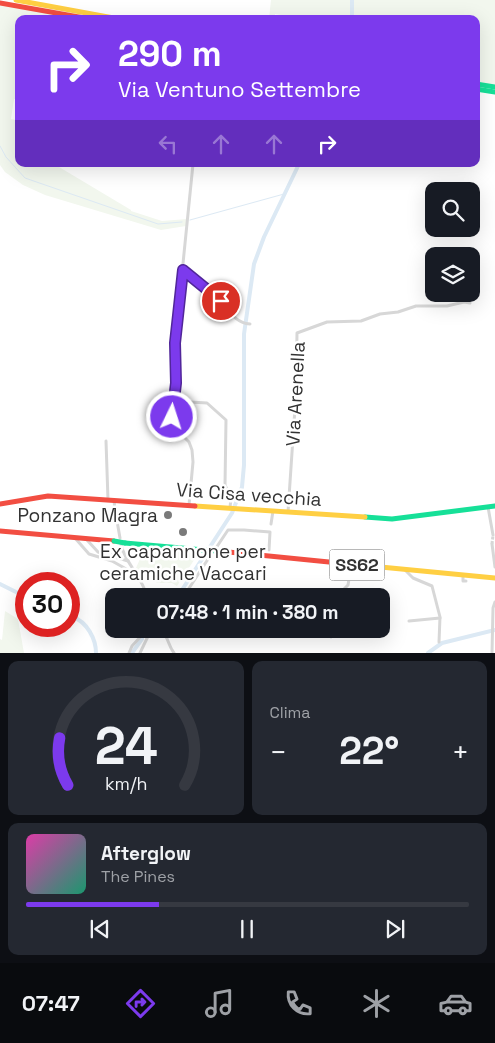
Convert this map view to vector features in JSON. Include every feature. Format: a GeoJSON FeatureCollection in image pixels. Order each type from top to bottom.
{"type":"FeatureCollection","features":[{"type":"Feature","properties":{"kind":"main road"},"geometry":{"type":"LineString","coordinates":[[16,0],[97,15]]}},
{"type":"Feature","properties":{"kind":"main road"},"geometry":{"type":"LineString","coordinates":[[0,2],[69,15]]}},
{"type":"Feature","properties":{"kind":"main road"},"geometry":{"type":"LineString","coordinates":[[480,85],[495,87]]}},
{"type":"Feature","properties":{"kind":"main road"},"geometry":{"type":"LineString","coordinates":[[480,90],[495,92]]}},
{"type":"Feature","properties":{"kind":"main road","name":"Via Cisa vecchia"},"geometry":{"type":"LineString","coordinates":[[0,504],[48,496],[392,519],[495,506]]}},
{"type":"Feature","properties":{"kind":"main road","name":"SS62"},"geometry":{"type":"LineString","coordinates":[[0,531],[98,540],[114,542],[123,546],[217,549],[404,569],[463,579],[495,578]]}},
{"type":"Feature","properties":{"kind":"street"},"geometry":{"type":"LineString","coordinates":[[189,505],[193,456],[189,442],[178,434],[172,423],[176,383],[175,343],[193,167]]}},
{"type":"Feature","properties":{"kind":"street"},"geometry":{"type":"LineString","coordinates":[[183,270],[221,301],[229,312],[247,323]]}},
{"type":"Feature","properties":{"kind":"street","name":"Via Arenella"},"geometry":{"type":"LineString","coordinates":[[288,512],[296,393],[297,333],[327,322],[361,321],[380,314],[398,312],[416,306],[447,306],[470,303]]}},
{"type":"Feature","properties":{"kind":"street"},"geometry":{"type":"LineString","coordinates":[[173,401],[207,403],[226,420],[225,484],[233,508]]}},
{"type":"Feature","properties":{"kind":"street"},"geometry":{"type":"LineString","coordinates":[[106,441],[111,500],[115,511]]}},
{"type":"Feature","properties":{"kind":"street"},"geometry":{"type":"LineString","coordinates":[[488,507],[493,535]]}},
{"type":"Feature","properties":{"kind":"street"},"geometry":{"type":"LineString","coordinates":[[271,524],[273,511]]}},
{"type":"Feature","properties":{"kind":"street"},"geometry":{"type":"LineString","coordinates":[[117,521],[120,538]]}},
{"type":"Feature","properties":{"kind":"street"},"geometry":{"type":"LineString","coordinates":[[217,549],[228,530],[244,530],[270,532],[269,550]]}},
{"type":"Feature","properties":{"kind":"street"},"geometry":{"type":"LineString","coordinates":[[75,538],[89,554],[112,561],[137,575]]}},
{"type":"Feature","properties":{"kind":"street"},"geometry":{"type":"LineString","coordinates":[[84,550],[87,539]]}},
{"type":"Feature","properties":{"kind":"street"},"geometry":{"type":"LineString","coordinates":[[87,539],[98,552],[128,561]]}},
{"type":"Feature","properties":{"kind":"street"},"geometry":{"type":"LineString","coordinates":[[94,547],[98,540]]}},
{"type":"Feature","properties":{"kind":"street"},"geometry":{"type":"LineString","coordinates":[[492,544],[495,567]]}},
{"type":"Feature","properties":{"kind":"street"},"geometry":{"type":"LineString","coordinates":[[108,556],[119,554],[123,546]]}},
{"type":"Feature","properties":{"kind":"street"},"geometry":{"type":"LineString","coordinates":[[123,546],[128,561],[143,588]]}},
{"type":"Feature","properties":{"kind":"street"},"geometry":{"type":"LineString","coordinates":[[189,588],[212,553]]}},
{"type":"Feature","properties":{"kind":"street"},"geometry":{"type":"LineString","coordinates":[[122,566],[128,561]]}},
{"type":"Feature","properties":{"kind":"street"},"geometry":{"type":"LineString","coordinates":[[345,588],[348,585],[350,573],[365,569],[365,566]]}},
{"type":"Feature","properties":{"kind":"street"},"geometry":{"type":"LineString","coordinates":[[404,569],[414,578],[432,586],[440,618],[439,642]]}},
{"type":"Feature","properties":{"kind":"street"},"geometry":{"type":"LineString","coordinates":[[492,653],[493,608],[495,602]]}},
{"type":"Feature","properties":{"kind":"street"},"geometry":{"type":"LineString","coordinates":[[409,621],[440,618]]}},
{"type":"Feature","properties":{"kind":"street"},"geometry":{"type":"LineString","coordinates":[[129,653],[132,646],[139,638]]}},
{"type":"Feature","properties":{"kind":"street"},"geometry":{"type":"LineString","coordinates":[[140,653],[148,638]]}},
{"type":"Feature","properties":{"kind":"street"},"geometry":{"type":"LineString","coordinates":[[168,638],[174,653]]}},
{"type":"Feature","properties":{"kind":"shaded area"},"geometry":{"type":"Polygon","coordinates":[[[271,0],[495,0],[495,86],[480,84],[480,15],[269,15],[271,0]]]}},
{"type":"Feature","properties":{"kind":"shaded area"},"geometry":{"type":"Polygon","coordinates":[[[0,4],[59,15],[15,15],[15,99],[11,119],[15,120],[15,167],[59,167],[131,211],[162,221],[187,219],[186,226],[161,230],[45,195],[23,185],[5,172],[0,165],[0,4]]]}},
{"type":"Feature","properties":{"kind":"shaded area"},"geometry":{"type":"Polygon","coordinates":[[[138,549],[198,554],[177,586],[172,583],[157,583],[153,579],[144,581],[136,568],[140,559],[138,549]]]}},
{"type":"Feature","properties":{"kind":"shaded area"},"geometry":{"type":"Polygon","coordinates":[[[5,611],[15,617],[15,637],[21,637],[24,653],[0,653],[0,639],[2,640],[5,611]]]}},
{"type":"Feature","properties":{"kind":"waterway"},"geometry":{"type":"LineString","coordinates":[[352,0],[352,15]]}},
{"type":"Feature","properties":{"kind":"waterway"},"geometry":{"type":"LineString","coordinates":[[0,146],[6,157],[15,167]]}},
{"type":"Feature","properties":{"kind":"waterway"},"geometry":{"type":"LineString","coordinates":[[15,167],[25,178],[158,224],[182,222]]}},
{"type":"Feature","properties":{"kind":"waterway"},"geometry":{"type":"LineString","coordinates":[[183,588],[232,513],[242,487],[244,465],[244,334],[254,264],[264,237],[298,167]]}},
{"type":"Feature","properties":{"kind":"waterway"},"geometry":{"type":"LineString","coordinates":[[190,220],[284,194]]}},
{"type":"Feature","properties":{"kind":"waterway"},"geometry":{"type":"LineString","coordinates":[[0,584],[15,592]]}},
{"type":"Feature","properties":{"kind":"waterway"},"geometry":{"type":"LineString","coordinates":[[80,621],[90,632],[96,653]]}},
{"type":"Feature","properties":{"kind":"waterway"},"geometry":{"type":"LineString","coordinates":[[428,653],[442,643],[495,630]]}},
{"type":"Feature","properties":{"kind":"waterway"},"geometry":{"type":"LineString","coordinates":[[132,653],[142,639]]}},
{"type":"Feature","properties":{"kind":"tunnel"},"geometry":{"type":"LineString","coordinates":[[115,511],[117,521]]}},
{"type":"Feature","properties":{"kind":"tunnel"},"geometry":{"type":"LineString","coordinates":[[492,544],[493,535]]}},
{"type":"Feature","properties":{"kind":"traffic: fast"},"geometry":{"type":"LineString","coordinates":[[480,85],[495,87]]}},
{"type":"Feature","properties":{"kind":"traffic: fast"},"geometry":{"type":"LineString","coordinates":[[480,90],[495,92]]}},
{"type":"Feature","properties":{"kind":"traffic: fast"},"geometry":{"type":"LineString","coordinates":[[365,517],[392,519],[495,506]]}},
{"type":"Feature","properties":{"kind":"traffic: fast"},"geometry":{"type":"LineString","coordinates":[[114,541],[125,543]]}},
{"type":"Feature","properties":{"kind":"traffic: fast"},"geometry":{"type":"LineString","coordinates":[[125,543],[204,550]]}},
{"type":"Feature","properties":{"kind":"traffic: fast"},"geometry":{"type":"LineString","coordinates":[[204,550],[218,551]]}},
{"type":"Feature","properties":{"kind":"traffic: slow"},"geometry":{"type":"LineString","coordinates":[[16,0],[97,15]]}},
{"type":"Feature","properties":{"kind":"traffic: slow"},"geometry":{"type":"LineString","coordinates":[[195,506],[365,517]]}},
{"type":"Feature","properties":{"kind":"traffic: slow"},"geometry":{"type":"LineString","coordinates":[[339,563],[495,578]]}},
{"type":"Feature","properties":{"kind":"traffic: jam"},"geometry":{"type":"LineString","coordinates":[[0,3],[68,15]]}},
{"type":"Feature","properties":{"kind":"traffic: jam"},"geometry":{"type":"LineString","coordinates":[[0,504],[48,496],[195,506]]}},
{"type":"Feature","properties":{"kind":"traffic: jam"},"geometry":{"type":"LineString","coordinates":[[0,531],[114,541]]}},
{"type":"Feature","properties":{"kind":"traffic: jam"},"geometry":{"type":"LineString","coordinates":[[218,551],[339,563]]}},
{"type":"Feature","properties":{"kind":"place","name":"Ponzano Magra"},"geometry":{"type":"Point","coordinates":[168,515]}},
{"type":"Feature","properties":{"kind":"place","name":"Ex capannone per ceramiche Vaccari"},"geometry":{"type":"Point","coordinates":[183,532]}},
{"type":"Feature","properties":{"kind":"route"},"geometry":{"type":"LineString","coordinates":[[172,417],[176,383],[175,343],[183,270],[221,301]]}}]}
